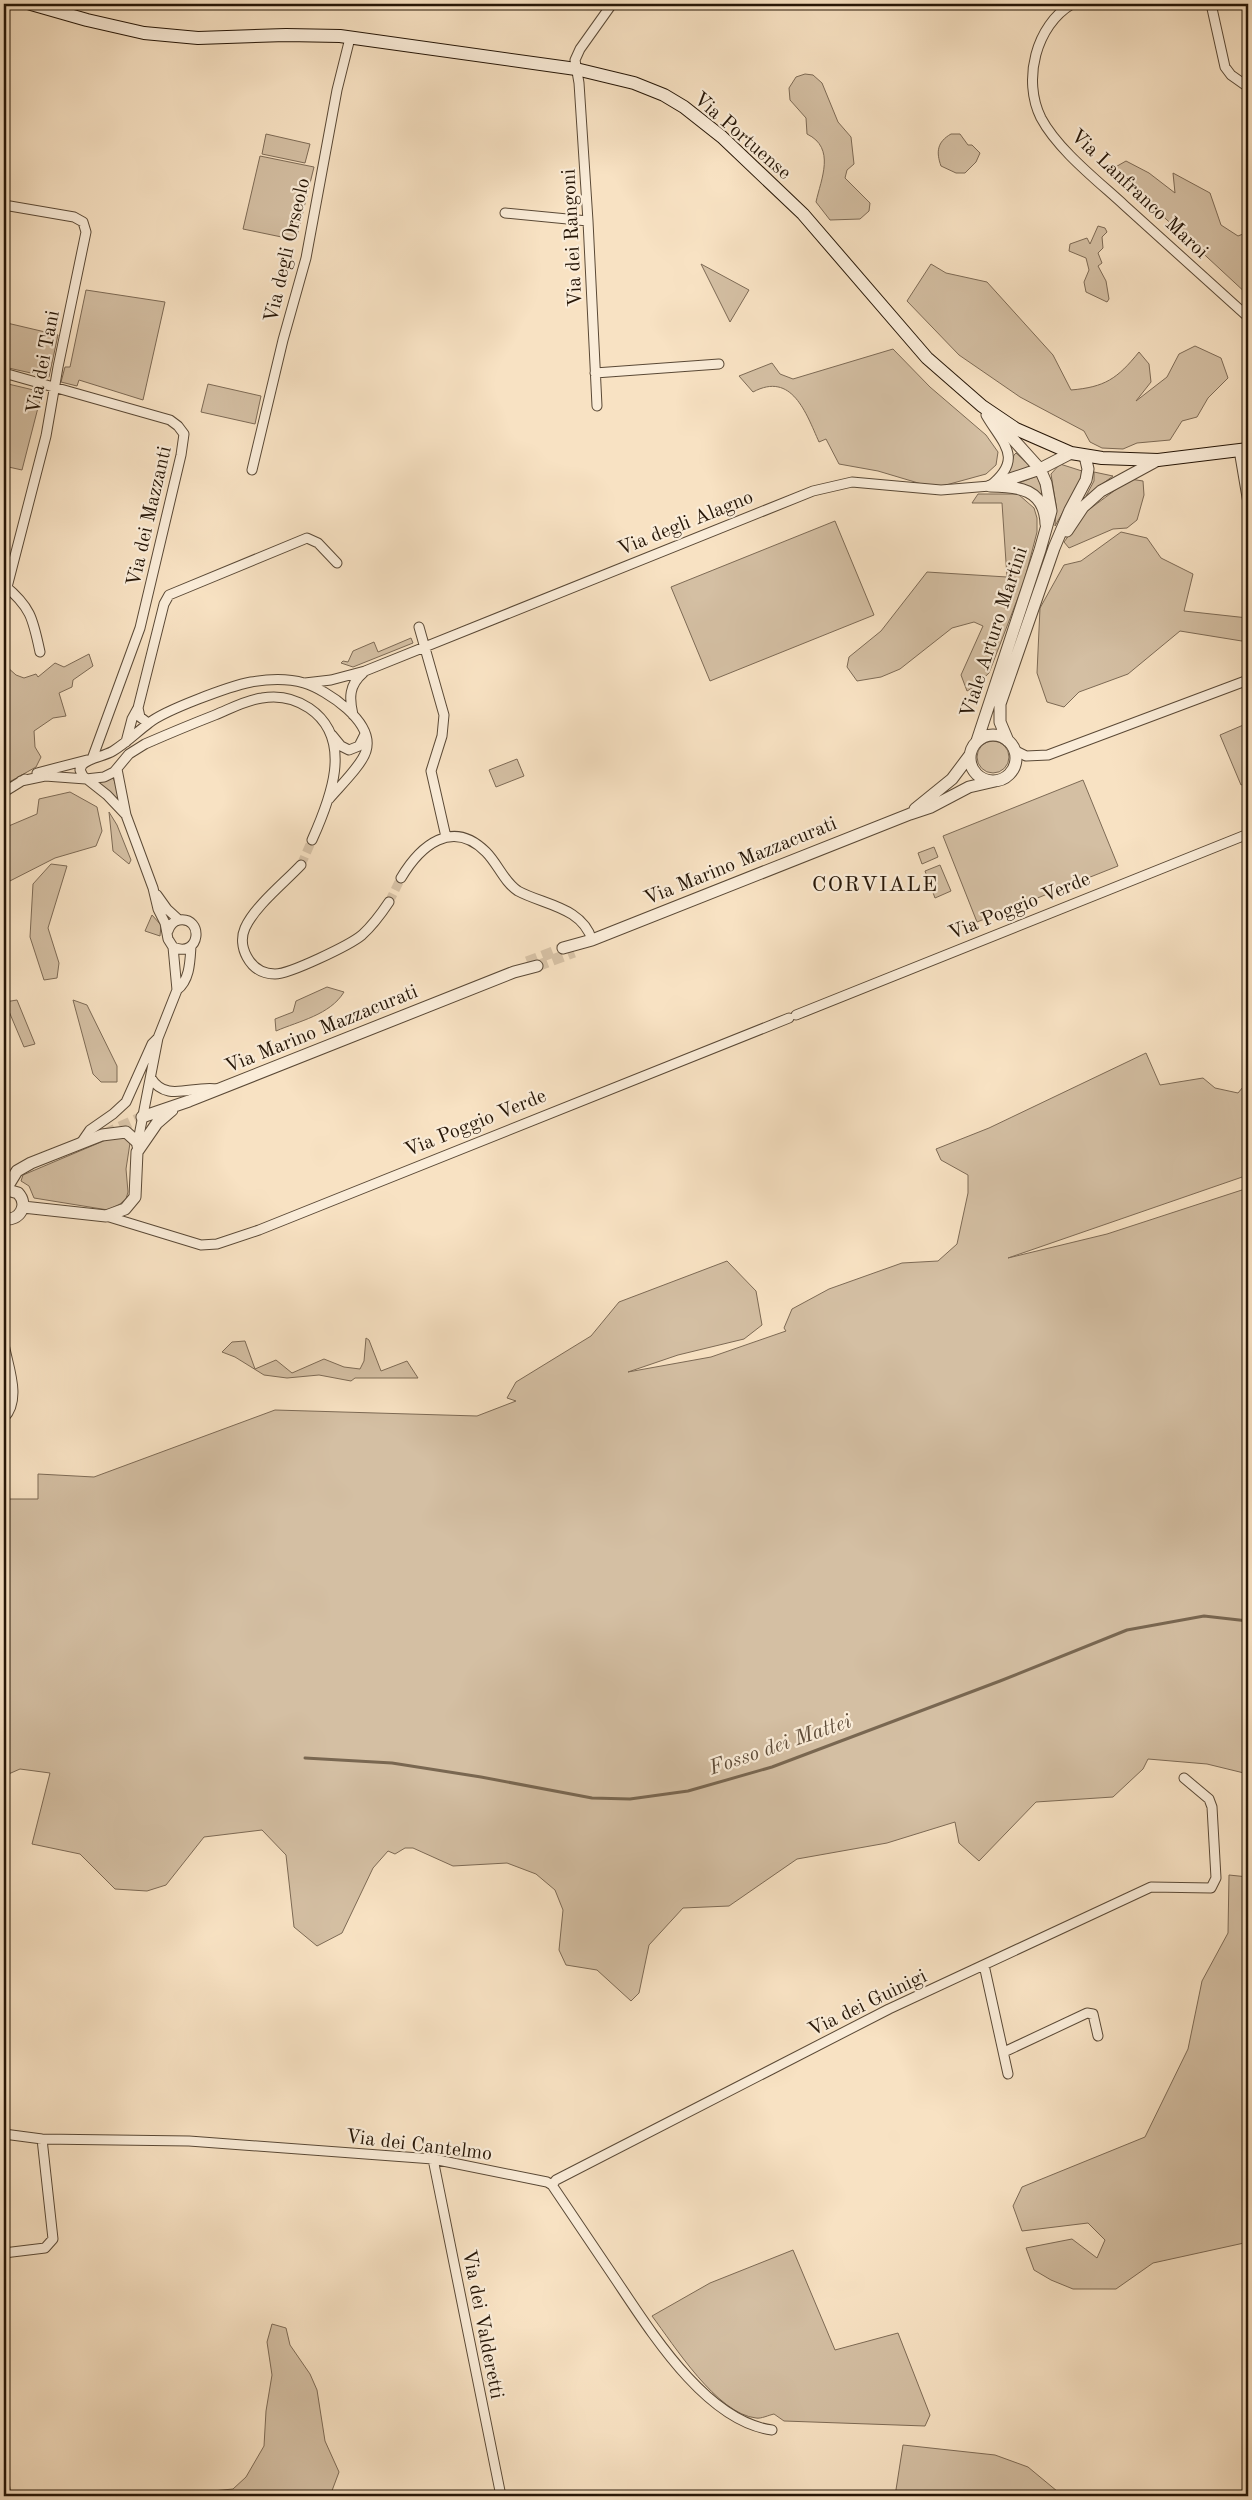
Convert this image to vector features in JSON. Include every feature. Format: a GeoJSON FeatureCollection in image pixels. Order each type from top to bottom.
{"type":"FeatureCollection","features":[{"type":"Feature","properties":{"kind":"main road","name":"Via Portuense"},"geometry":{"type":"LineString","coordinates":[[31,4],[110,26],[177,37],[314,34],[576,69],[625,79],[659,93],[684,107],[712,128],[803,214],[926,358],[982,406],[1024,434],[1071,453],[1119,460],[1158,460],[1244,449]]}},
{"type":"Feature","properties":{"kind":"street"},"geometry":{"type":"LineString","coordinates":[[576,69],[576,55],[612,4]]}},
{"type":"Feature","properties":{"kind":"street","name":"Via Lanfranco Maroi"},"geometry":{"type":"LineString","coordinates":[[1072,4],[1053,20],[1037,48],[1033,66],[1033,85],[1041,117],[1057,140],[1099,182],[1248,317]]}},
{"type":"Feature","properties":{"kind":"street"},"geometry":{"type":"LineString","coordinates":[[1211,4],[1225,67],[1231,76],[1248,87]]}},
{"type":"Feature","properties":{"kind":"street","name":"Via degli Orseolo"},"geometry":{"type":"LineString","coordinates":[[252,470],[283,340],[306,258],[337,90],[350,38]]}},
{"type":"Feature","properties":{"kind":"street","name":"Via dei Rangoni"},"geometry":{"type":"LineString","coordinates":[[576,69],[579,83],[588,221],[597,406]]}},
{"type":"Feature","properties":{"kind":"street","name":"Via dei Tani"},"geometry":{"type":"LineString","coordinates":[[4,205],[74,217],[81,220],[86,234],[40,461],[5,586]]}},
{"type":"Feature","properties":{"kind":"street"},"geometry":{"type":"LineString","coordinates":[[505,213],[588,221]]}},
{"type":"Feature","properties":{"kind":"street"},"geometry":{"type":"LineString","coordinates":[[596,373],[719,364]]}},
{"type":"Feature","properties":{"kind":"street","name":"Via dei Mazzanti"},"geometry":{"type":"LineString","coordinates":[[4,373],[170,420],[184,434],[181,456],[140,628],[92,759]]}},
{"type":"Feature","properties":{"kind":"street"},"geometry":{"type":"LineString","coordinates":[[982,406],[1004,440],[1008,455],[1005,470],[990,486]]}},
{"type":"Feature","properties":{"kind":"street","name":"Viale Arturo Martini"},"geometry":{"type":"LineString","coordinates":[[977,741],[1045,534],[1051,504],[1046,483],[1040,469],[982,406]]}},
{"type":"Feature","properties":{"kind":"street"},"geometry":{"type":"LineString","coordinates":[[1244,449],[1248,503]]}},
{"type":"Feature","properties":{"kind":"street","name":"Via degli Alagno"},"geometry":{"type":"LineString","coordinates":[[305,683],[331,680],[364,671],[823,488],[852,482],[941,490],[990,486],[1040,469],[1071,453]]}},
{"type":"Feature","properties":{"kind":"street","name":"Viale Arturo Martini"},"geometry":{"type":"LineString","coordinates":[[1011,745],[1000,722],[1000,704],[1054,548],[1070,510],[1087,478],[1084,456]]}},
{"type":"Feature","properties":{"kind":"street","name":"Viale Arturo Martini"},"geometry":{"type":"LineString","coordinates":[[1054,548],[1079,512],[1092,498],[1122,478],[1158,460]]}},
{"type":"Feature","properties":{"kind":"street","name":"Viale Arturo Martini"},"geometry":{"type":"LineString","coordinates":[[990,486],[1018,486],[1032,494],[1044,514],[1045,534]]}},
{"type":"Feature","properties":{"kind":"street"},"geometry":{"type":"LineString","coordinates":[[126,742],[132,719],[138,708],[167,598],[307,538],[318,543],[336,564]]}},
{"type":"Feature","properties":{"kind":"street"},"geometry":{"type":"LineString","coordinates":[[5,586],[23,601],[30,612],[40,652]]}},
{"type":"Feature","properties":{"kind":"street"},"geometry":{"type":"LineString","coordinates":[[419,627],[444,715],[442,736],[431,771],[446,837]]}},
{"type":"Feature","properties":{"kind":"street"},"geometry":{"type":"LineString","coordinates":[[329,799],[364,755],[366,748],[365,734],[354,715],[350,698],[355,680],[364,671]]}},
{"type":"Feature","properties":{"kind":"street"},"geometry":{"type":"LineString","coordinates":[[4,792],[21,781],[64,765],[108,754],[126,742],[148,723],[184,706],[249,682],[278,680],[305,683],[334,698],[354,715]]}},
{"type":"Feature","properties":{"kind":"street"},"geometry":{"type":"LineString","coordinates":[[1011,745],[1015,762],[1011,771],[1004,778],[995,781],[979,776],[972,767],[970,755],[977,741],[989,735],[996,735],[1011,745],[1026,756],[1048,755],[1248,680]]}},
{"type":"Feature","properties":{"kind":"street"},"geometry":{"type":"LineString","coordinates":[[21,781],[44,776],[86,779],[108,776],[117,769],[125,757],[145,744],[263,698],[284,697],[301,703],[320,717],[341,746],[349,750],[359,746],[365,734]]}},
{"type":"Feature","properties":{"kind":"street"},"geometry":{"type":"LineString","coordinates":[[138,708],[140,717],[148,723]]}},
{"type":"Feature","properties":{"kind":"street"},"geometry":{"type":"LineString","coordinates":[[312,840],[329,799],[336,765],[331,733]]}},
{"type":"Feature","properties":{"kind":"street","name":"Via Marino Mazzacurati"},"geometry":{"type":"LineString","coordinates":[[910,814],[948,784],[970,755]]}},
{"type":"Feature","properties":{"kind":"street"},"geometry":{"type":"LineString","coordinates":[[92,759],[80,767],[81,773],[107,795],[126,815]]}},
{"type":"Feature","properties":{"kind":"street"},"geometry":{"type":"LineString","coordinates":[[23,1207],[106,1216],[125,1209],[133,1202],[136,1193],[137,1147],[142,1117],[158,1038],[177,990],[173,947],[168,939],[168,931],[158,909],[153,888],[126,815],[117,769]]}},
{"type":"Feature","properties":{"kind":"street","name":"Via Marino Mazzacurati"},"geometry":{"type":"LineString","coordinates":[[563,948],[588,941],[931,807],[969,787],[995,781]]}},
{"type":"Feature","properties":{"kind":"street","name":"Via Poggio Verde"},"geometry":{"type":"LineString","coordinates":[[106,1216],[196,1244],[206,1245],[259,1230],[1248,834]]}},
{"type":"Feature","properties":{"kind":"street"},"geometry":{"type":"LineString","coordinates":[[401,878],[411,861],[422,849],[446,837],[468,840],[479,846],[517,890],[568,912],[584,923],[588,941]]}},
{"type":"Feature","properties":{"kind":"street"},"geometry":{"type":"LineString","coordinates":[[301,865],[251,918],[243,932],[243,944],[246,955],[260,970],[274,974],[286,972],[345,946],[374,924],[389,902]]}},
{"type":"Feature","properties":{"kind":"street"},"geometry":{"type":"LineString","coordinates":[[153,888],[167,909],[179,920],[189,922],[194,927],[196,938],[192,946],[189,969],[182,986],[177,990]]}},
{"type":"Feature","properties":{"kind":"street"},"geometry":{"type":"LineString","coordinates":[[168,931],[172,924],[179,920]]}},
{"type":"Feature","properties":{"kind":"street","name":"Via Marino Mazzacurati"},"geometry":{"type":"LineString","coordinates":[[574,952],[588,941]]}},
{"type":"Feature","properties":{"kind":"street"},"geometry":{"type":"LineString","coordinates":[[173,947],[183,949],[192,946]]}},
{"type":"Feature","properties":{"kind":"street","name":"Via Marino Mazzacurati"},"geometry":{"type":"LineString","coordinates":[[142,1117],[189,1101],[532,964]]}},
{"type":"Feature","properties":{"kind":"street"},"geometry":{"type":"LineString","coordinates":[[81,1144],[90,1130],[126,1102],[152,1044],[158,1038]]}},
{"type":"Feature","properties":{"kind":"street"},"geometry":{"type":"LineString","coordinates":[[151,1078],[160,1090],[166,1092],[203,1087],[217,1089]]}},
{"type":"Feature","properties":{"kind":"street"},"geometry":{"type":"LineString","coordinates":[[137,1147],[157,1123],[189,1101]]}},
{"type":"Feature","properties":{"kind":"street"},"geometry":{"type":"LineString","coordinates":[[23,1207],[19,1194],[5,1189],[20,1169],[102,1135],[126,1132],[137,1147]]}},
{"type":"Feature","properties":{"kind":"street"},"geometry":{"type":"LineString","coordinates":[[4,1221],[16,1217],[23,1207]]}},
{"type":"Feature","properties":{"kind":"street"},"geometry":{"type":"LineString","coordinates":[[4,1344],[13,1400],[12,1409],[4,1418]]}},
{"type":"Feature","properties":{"kind":"street","name":"Via dei Guinigi"},"geometry":{"type":"LineString","coordinates":[[552,2185],[556,2180],[889,2009],[1151,1888],[1211,1888],[1216,1878],[1212,1808],[1209,1799],[1184,1778]]}},
{"type":"Feature","properties":{"kind":"street"},"geometry":{"type":"LineString","coordinates":[[984,1965],[1008,2074]]}},
{"type":"Feature","properties":{"kind":"street"},"geometry":{"type":"LineString","coordinates":[[1004,2052],[1087,2013],[1094,2014],[1098,2036]]}},
{"type":"Feature","properties":{"kind":"street","name":"Via dei Cantelmo"},"geometry":{"type":"LineString","coordinates":[[4,2134],[42,2139],[189,2140],[433,2159],[493,2170],[552,2185]]}},
{"type":"Feature","properties":{"kind":"street"},"geometry":{"type":"LineString","coordinates":[[4,2253],[46,2248],[53,2239],[42,2139]]}},
{"type":"Feature","properties":{"kind":"street","name":"Via dei Valderetti"},"geometry":{"type":"LineString","coordinates":[[433,2159],[501,2496]]}},
{"type":"Feature","properties":{"kind":"street"},"geometry":{"type":"LineString","coordinates":[[552,2185],[636,2309],[684,2374],[706,2396],[732,2415],[750,2425],[772,2430]]}},
{"type":"Feature","properties":{"kind":"shaded area"},"geometry":{"type":"Polygon","coordinates":[[[805,74],[813,75],[822,83],[838,122],[851,137],[854,164],[847,170],[845,178],[870,203],[869,211],[860,219],[830,220],[816,202],[823,174],[824,156],[816,140],[807,134],[806,118],[790,100],[789,88],[796,77],[805,74]]]}},
{"type":"Feature","properties":{"kind":"shaded area"},"geometry":{"type":"Polygon","coordinates":[[[266,134],[310,144],[305,163],[262,154],[266,134]]]}},
{"type":"Feature","properties":{"kind":"shaded area"},"geometry":{"type":"Polygon","coordinates":[[[951,134],[960,134],[968,145],[972,145],[980,153],[976,162],[965,173],[956,173],[941,166],[938,156],[940,144],[951,134]]]}},
{"type":"Feature","properties":{"kind":"shaded area"},"geometry":{"type":"Polygon","coordinates":[[[260,156],[314,167],[296,240],[243,229],[260,156]]]}},
{"type":"Feature","properties":{"kind":"shaded area"},"geometry":{"type":"Polygon","coordinates":[[[1126,161],[1149,173],[1175,193],[1173,173],[1210,193],[1221,225],[1238,236],[1248,232],[1248,295],[1112,169],[1126,161]]]}},
{"type":"Feature","properties":{"kind":"shaded area"},"geometry":{"type":"Polygon","coordinates":[[[1098,226],[1105,228],[1107,232],[1102,237],[1103,248],[1098,253],[1102,263],[1098,266],[1106,281],[1109,299],[1107,302],[1086,292],[1084,282],[1089,270],[1086,258],[1069,251],[1070,244],[1087,238],[1090,244],[1098,226]]]}},
{"type":"Feature","properties":{"kind":"shaded area"},"geometry":{"type":"Polygon","coordinates":[[[701,264],[749,290],[730,322],[701,264]]]}},
{"type":"Feature","properties":{"kind":"shaded area"},"geometry":{"type":"Polygon","coordinates":[[[931,264],[946,273],[987,282],[1053,355],[1071,390],[1093,387],[1110,380],[1124,369],[1139,352],[1149,364],[1151,382],[1136,401],[1167,377],[1179,354],[1195,346],[1221,358],[1228,378],[1208,398],[1197,417],[1182,421],[1170,440],[1137,443],[1123,449],[1102,448],[1090,442],[1084,431],[1020,397],[959,355],[907,301],[931,264]]]}},
{"type":"Feature","properties":{"kind":"shaded area"},"geometry":{"type":"Polygon","coordinates":[[[86,290],[165,302],[143,400],[79,380],[77,386],[61,382],[65,367],[70,367],[86,290]]]}},
{"type":"Feature","properties":{"kind":"shaded area"},"geometry":{"type":"Polygon","coordinates":[[[7,323],[58,335],[49,377],[4,367],[4,337],[7,323]]]}},
{"type":"Feature","properties":{"kind":"shaded area"},"geometry":{"type":"Polygon","coordinates":[[[893,349],[930,387],[986,435],[998,452],[996,465],[986,474],[935,488],[878,471],[839,464],[826,439],[819,442],[809,419],[796,398],[788,391],[778,387],[766,387],[753,392],[739,376],[772,363],[780,374],[793,379],[893,349]]]}},
{"type":"Feature","properties":{"kind":"shaded area"},"geometry":{"type":"Polygon","coordinates":[[[4,383],[42,392],[22,470],[4,466],[4,383]]]}},
{"type":"Feature","properties":{"kind":"shaded area"},"geometry":{"type":"Polygon","coordinates":[[[208,384],[261,396],[255,424],[201,412],[208,384]]]}},
{"type":"Feature","properties":{"kind":"shaded area"},"geometry":{"type":"Polygon","coordinates":[[[1016,453],[1031,467],[1008,475],[1014,455],[1016,453]]]}},
{"type":"Feature","properties":{"kind":"shaded area"},"geometry":{"type":"Polygon","coordinates":[[[1060,464],[1082,471],[1084,475],[1055,526],[1056,505],[1051,474],[1060,464]]]}},
{"type":"Feature","properties":{"kind":"shaded area"},"geometry":{"type":"Polygon","coordinates":[[[1094,472],[1113,476],[1086,496],[1094,481],[1094,472]]]}},
{"type":"Feature","properties":{"kind":"shaded area"},"geometry":{"type":"Polygon","coordinates":[[[1037,476],[1046,499],[1019,483],[1037,476]]]}},
{"type":"Feature","properties":{"kind":"shaded area"},"geometry":{"type":"Polygon","coordinates":[[[1130,479],[1143,481],[1144,495],[1137,520],[1127,528],[1113,529],[1069,548],[1064,542],[1087,511],[1130,479]]]}},
{"type":"Feature","properties":{"kind":"shaded area"},"geometry":{"type":"Polygon","coordinates":[[[978,494],[1018,494],[1034,508],[1037,518],[1037,532],[1024,582],[989,673],[967,691],[961,675],[983,626],[974,622],[952,628],[900,669],[881,677],[857,681],[847,667],[849,657],[881,631],[927,572],[1007,577],[1002,503],[972,503],[978,494]]]}},
{"type":"Feature","properties":{"kind":"shaded area"},"geometry":{"type":"Polygon","coordinates":[[[835,521],[874,615],[710,681],[671,587],[835,521]]]}},
{"type":"Feature","properties":{"kind":"shaded area"},"geometry":{"type":"Polygon","coordinates":[[[1121,532],[1147,538],[1161,558],[1193,574],[1184,611],[1248,618],[1248,642],[1180,631],[1128,674],[1079,692],[1064,707],[1047,702],[1037,673],[1040,608],[1064,565],[1081,561],[1121,532]]]}},
{"type":"Feature","properties":{"kind":"shaded area"},"geometry":{"type":"Polygon","coordinates":[[[411,638],[413,643],[353,667],[341,663],[343,661],[348,662],[353,651],[374,642],[378,652],[411,638]]]}},
{"type":"Feature","properties":{"kind":"shaded area"},"geometry":{"type":"Polygon","coordinates":[[[89,654],[93,666],[73,680],[72,687],[59,693],[66,716],[53,718],[34,731],[35,747],[41,757],[36,767],[4,785],[4,667],[6,666],[16,675],[24,678],[36,674],[38,677],[55,663],[64,667],[89,654]]]}},
{"type":"Feature","properties":{"kind":"shaded area"},"geometry":{"type":"Polygon","coordinates":[[[1248,723],[1248,782],[1241,785],[1220,735],[1248,723]]]}},
{"type":"Feature","properties":{"kind":"shaded area"},"geometry":{"type":"Polygon","coordinates":[[[993,741],[999,742],[1004,746],[1008,751],[1008,763],[1004,768],[999,772],[993,773],[987,772],[982,768],[978,763],[977,757],[978,751],[982,746],[987,742],[993,741]]]}},
{"type":"Feature","properties":{"kind":"shaded area"},"geometry":{"type":"Polygon","coordinates":[[[517,759],[524,776],[496,787],[489,770],[517,759]]]}},
{"type":"Feature","properties":{"kind":"shaded area"},"geometry":{"type":"Polygon","coordinates":[[[113,777],[121,801],[120,803],[98,783],[113,777]]]}},
{"type":"Feature","properties":{"kind":"shaded area"},"geometry":{"type":"Polygon","coordinates":[[[1083,780],[1118,866],[977,922],[943,836],[1083,780]]]}},
{"type":"Feature","properties":{"kind":"shaded area"},"geometry":{"type":"Polygon","coordinates":[[[70,792],[97,807],[102,831],[96,846],[55,858],[4,884],[4,828],[37,814],[39,799],[70,792]]]}},
{"type":"Feature","properties":{"kind":"shaded area"},"geometry":{"type":"Polygon","coordinates":[[[109,812],[117,825],[131,860],[129,864],[113,851],[109,812]]]}},
{"type":"Feature","properties":{"kind":"shaded area"},"geometry":{"type":"Polygon","coordinates":[[[934,847],[938,857],[922,864],[918,853],[934,847]]]}},
{"type":"Feature","properties":{"kind":"shaded area"},"geometry":{"type":"Polygon","coordinates":[[[51,864],[67,866],[48,928],[59,963],[57,978],[44,980],[30,937],[33,884],[51,864]]]}},
{"type":"Feature","properties":{"kind":"shaded area"},"geometry":{"type":"Polygon","coordinates":[[[940,865],[951,891],[935,898],[925,871],[940,865]]]}},
{"type":"Feature","properties":{"kind":"shaded area"},"geometry":{"type":"Polygon","coordinates":[[[152,915],[161,925],[160,936],[145,931],[152,915]]]}},
{"type":"Feature","properties":{"kind":"shaded area"},"geometry":{"type":"Polygon","coordinates":[[[327,987],[344,992],[338,1000],[322,1012],[276,1031],[275,1019],[293,1012],[296,1001],[327,987]]]}},
{"type":"Feature","properties":{"kind":"shaded area"},"geometry":{"type":"Polygon","coordinates":[[[17,1000],[35,1044],[24,1047],[5,1002],[17,1000]]]}},
{"type":"Feature","properties":{"kind":"shaded area"},"geometry":{"type":"Polygon","coordinates":[[[73,1000],[87,1005],[117,1066],[117,1082],[101,1082],[93,1074],[73,1000]]]}},
{"type":"Feature","properties":{"kind":"shaded area"},"geometry":{"type":"Polygon","coordinates":[[[1146,1053],[1160,1085],[1203,1078],[1215,1088],[1238,1093],[1248,1081],[1248,1175],[1008,1258],[1107,1234],[1248,1188],[1248,1774],[1207,1764],[1148,1759],[1143,1769],[1113,1797],[1036,1802],[979,1861],[959,1843],[955,1822],[887,1843],[797,1859],[729,1906],[683,1908],[649,1945],[639,1993],[631,2001],[597,1970],[566,1965],[559,1950],[563,1910],[555,1890],[536,1874],[507,1863],[453,1866],[413,1848],[405,1848],[395,1854],[388,1851],[373,1868],[342,1933],[317,1946],[294,1927],[286,1855],[262,1830],[204,1837],[166,1885],[147,1891],[115,1889],[80,1854],[32,1844],[50,1773],[20,1769],[4,1776],[4,1499],[38,1499],[38,1474],[94,1477],[275,1410],[477,1416],[516,1401],[507,1398],[516,1382],[591,1336],[619,1302],[727,1261],[756,1291],[762,1325],[744,1339],[678,1355],[628,1372],[711,1357],[786,1331],[784,1328],[792,1309],[829,1289],[902,1263],[938,1261],[957,1244],[968,1193],[968,1175],[941,1160],[936,1149],[989,1128],[1146,1053]]]}},
{"type":"Feature","properties":{"kind":"shaded area"},"geometry":{"type":"Polygon","coordinates":[[[120,1134],[130,1143],[126,1169],[128,1192],[126,1199],[108,1210],[34,1198],[29,1186],[21,1181],[23,1175],[120,1134]]]}},
{"type":"Feature","properties":{"kind":"shaded area"},"geometry":{"type":"Polygon","coordinates":[[[366,1338],[369,1340],[381,1371],[407,1361],[418,1378],[355,1378],[351,1381],[319,1375],[287,1378],[264,1375],[235,1357],[222,1352],[232,1342],[245,1341],[255,1369],[276,1360],[292,1373],[324,1359],[344,1367],[360,1369],[364,1361],[366,1338]]]}},
{"type":"Feature","properties":{"kind":"shaded area"},"geometry":{"type":"Polygon","coordinates":[[[1229,1875],[1248,1877],[1248,2231],[1244,2243],[1153,2263],[1116,2289],[1073,2289],[1051,2280],[1034,2270],[1026,2248],[1072,2239],[1097,2258],[1105,2240],[1088,2223],[1022,2231],[1013,2206],[1022,2187],[1145,2137],[1188,2049],[1202,1981],[1228,1933],[1229,1875]]]}},
{"type":"Feature","properties":{"kind":"shaded area"},"geometry":{"type":"Polygon","coordinates":[[[793,2250],[835,2350],[898,2333],[930,2415],[925,2426],[784,2421],[774,2414],[758,2418],[741,2414],[712,2392],[684,2360],[652,2316],[710,2283],[793,2250]]]}},
{"type":"Feature","properties":{"kind":"shaded area"},"geometry":{"type":"Polygon","coordinates":[[[272,2324],[286,2328],[290,2345],[310,2374],[317,2390],[325,2441],[339,2472],[330,2496],[160,2496],[233,2489],[246,2477],[264,2446],[266,2411],[272,2375],[267,2342],[272,2324]]]}},
{"type":"Feature","properties":{"kind":"shaded area"},"geometry":{"type":"Polygon","coordinates":[[[903,2445],[995,2455],[1028,2467],[1063,2496],[895,2496],[903,2445]]]}},
{"type":"Feature","properties":{"kind":"shaded area"},"geometry":{"type":"Polygon","coordinates":[[[4,2449],[11,2496],[4,2496],[4,2449]]]}},
{"type":"Feature","properties":{"kind":"waterway","name":"Fosso dei Mattei"},"geometry":{"type":"LineString","coordinates":[[305,1758],[392,1763],[481,1777],[592,1798],[630,1799],[688,1791],[772,1767],[1000,1681],[1127,1630],[1204,1616],[1248,1621]]}},
{"type":"Feature","properties":{"kind":"tunnel"},"geometry":{"type":"LineString","coordinates":[[301,865],[312,840]]}},
{"type":"Feature","properties":{"kind":"tunnel"},"geometry":{"type":"LineString","coordinates":[[389,902],[401,878]]}},
{"type":"Feature","properties":{"kind":"tunnel"},"geometry":{"type":"LineString","coordinates":[[527,962],[563,948]]}},
{"type":"Feature","properties":{"kind":"tunnel"},"geometry":{"type":"LineString","coordinates":[[537,966],[574,952]]}},
{"type":"Feature","properties":{"kind":"tunnel"},"geometry":{"type":"LineString","coordinates":[[105,1134],[142,1117]]}},
{"type":"Feature","properties":{"kind":"district","name":"CORVIALE"},"geometry":{"type":"Point","coordinates":[875,883]}}]}
